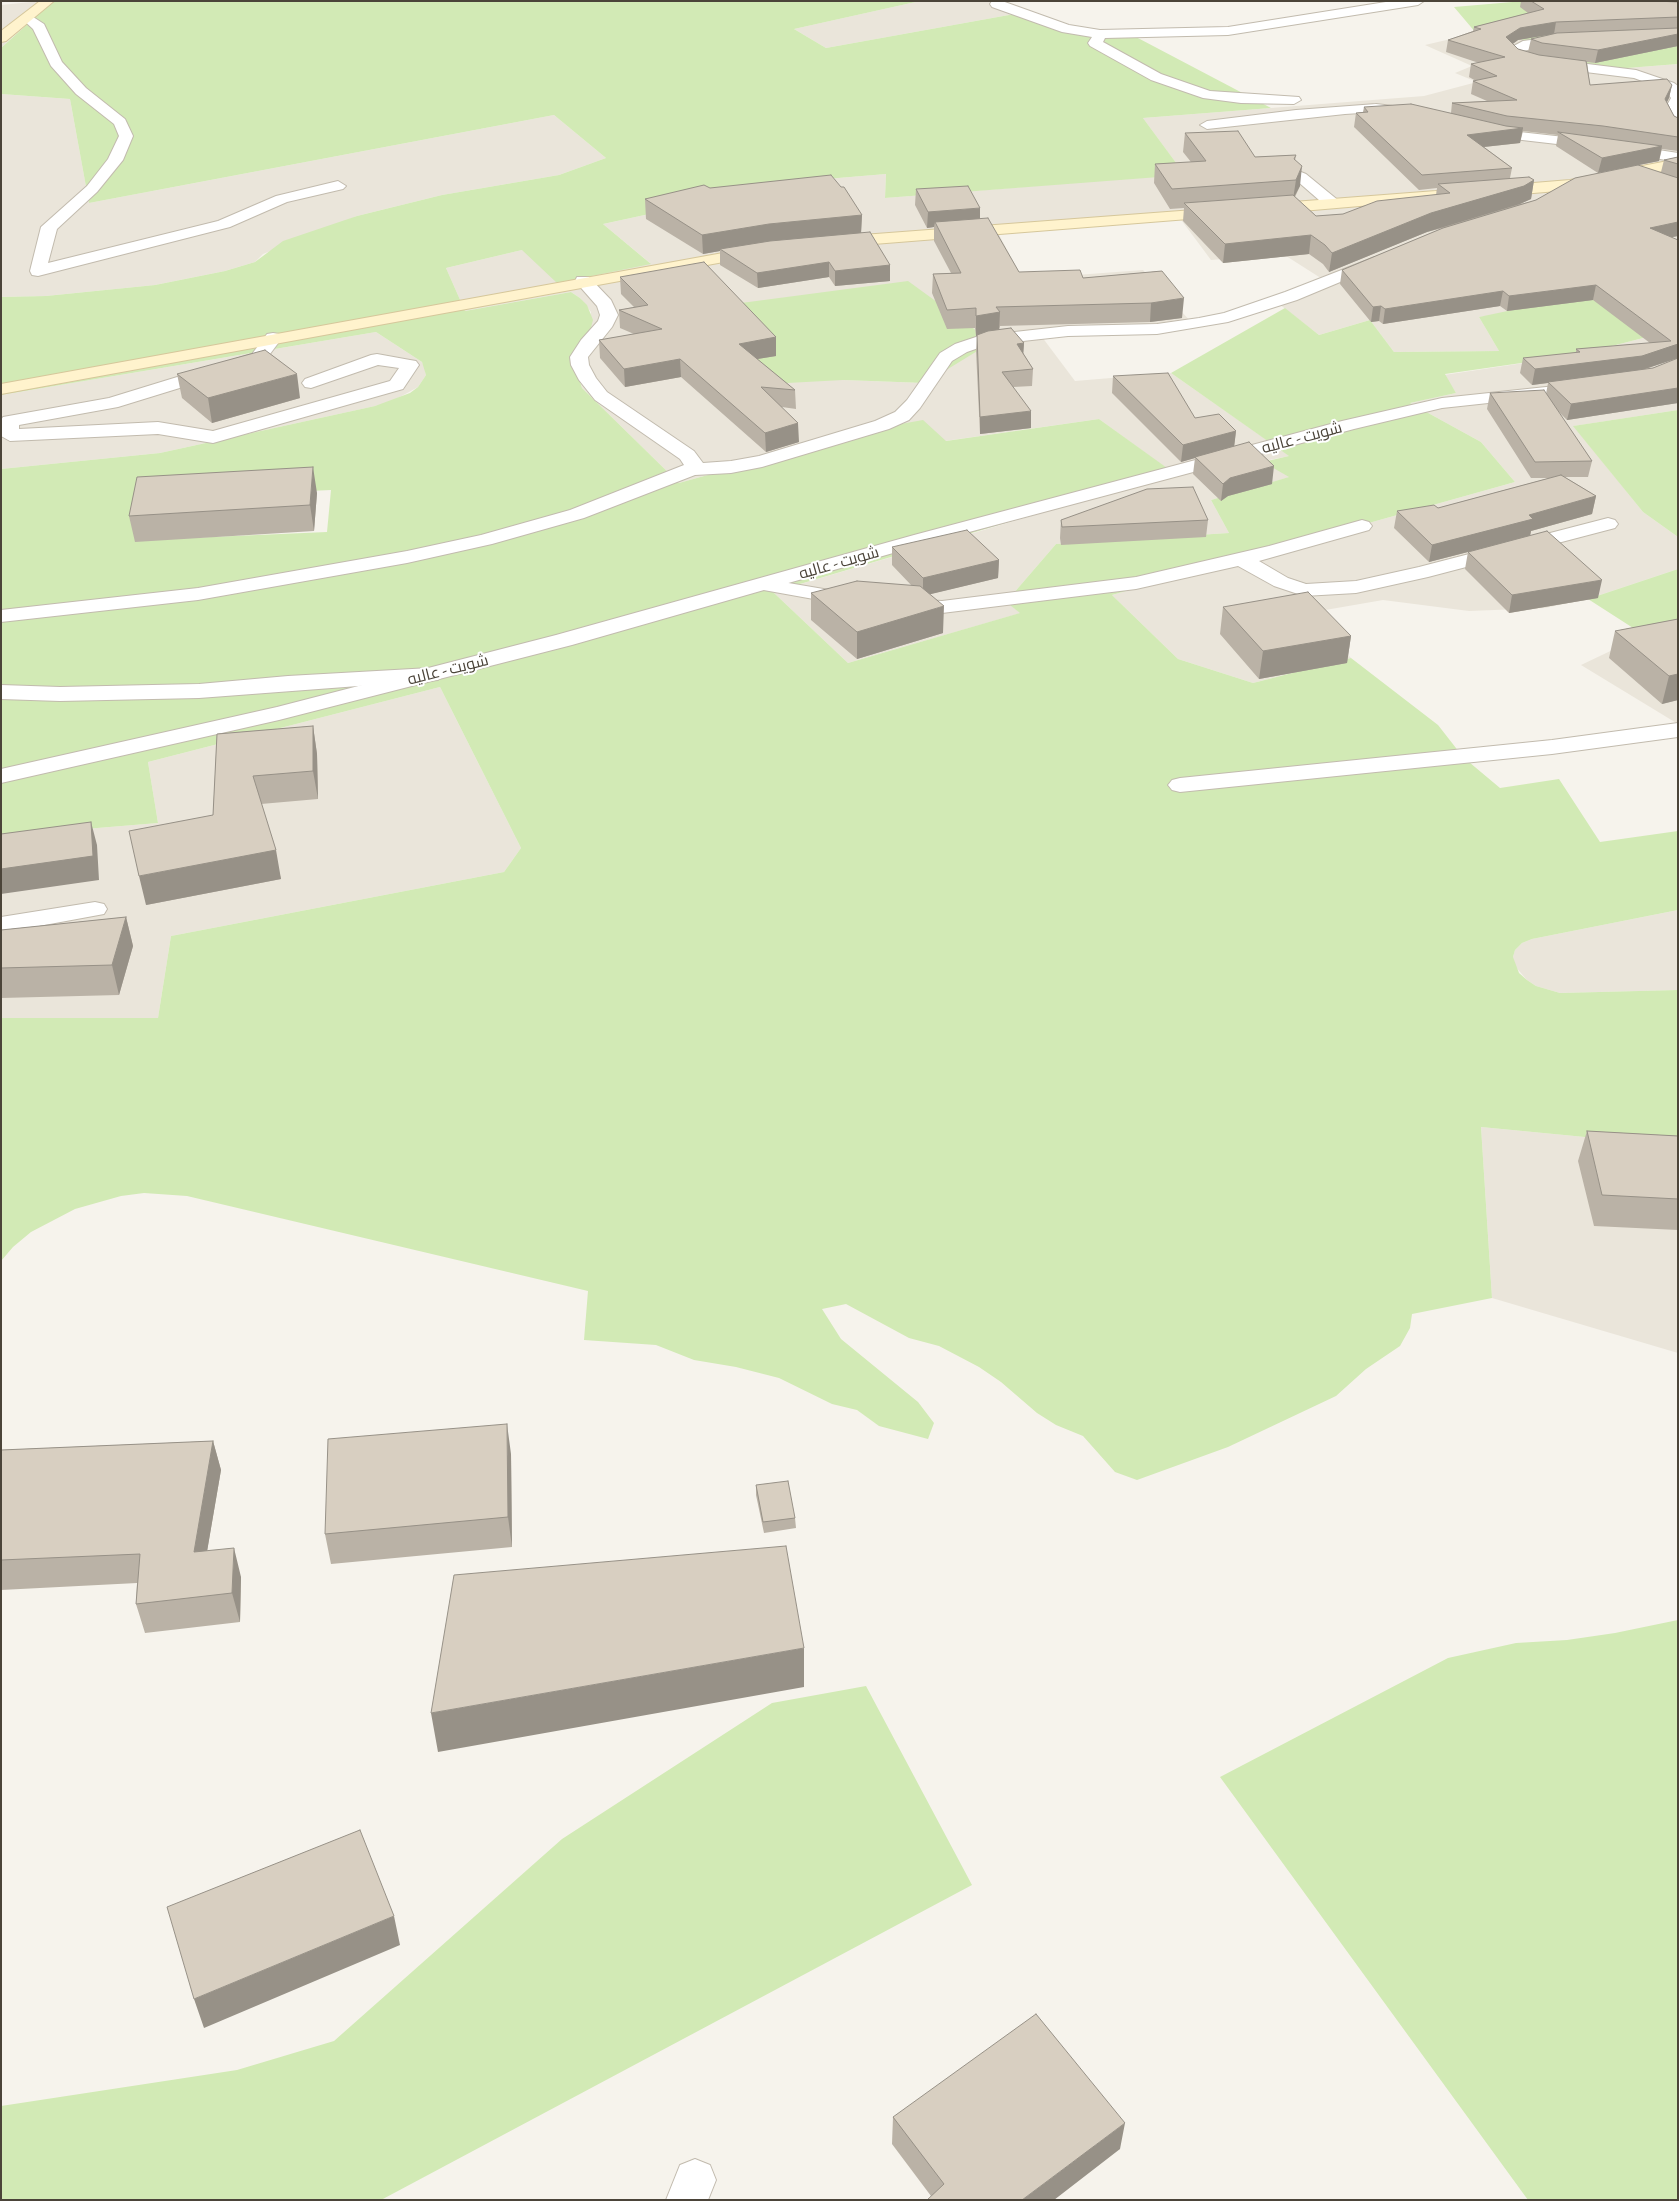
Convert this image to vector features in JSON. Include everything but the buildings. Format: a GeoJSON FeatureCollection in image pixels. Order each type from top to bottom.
{"type":"FeatureCollection","features":[{"type":"Feature","properties":{"kind":"main road"},"geometry":{"type":"LineString","coordinates":[[1,38],[48,1]]}},
{"type":"Feature","properties":{"kind":"main road"},"geometry":{"type":"LineString","coordinates":[[1481,192],[1570,185],[1678,163]]}},
{"type":"Feature","properties":{"kind":"main road"},"geometry":{"type":"LineString","coordinates":[[1253,210],[1452,195]]}},
{"type":"Feature","properties":{"kind":"main road"},"geometry":{"type":"LineString","coordinates":[[819,244],[1234,212]]}},
{"type":"Feature","properties":{"kind":"main road"},"geometry":{"type":"LineString","coordinates":[[1,389],[583,281],[770,250]]}},
{"type":"Feature","properties":{"kind":"street"},"geometry":{"type":"LineString","coordinates":[[997,4],[1067,29],[1100,34],[1241,29],[1418,1]]}},
{"type":"Feature","properties":{"kind":"street"},"geometry":{"type":"LineString","coordinates":[[27,17],[39,27],[56,63],[81,91],[120,122],[126,136],[114,160],[92,189],[49,227],[38,271],[224,224],[282,199],[338,186]]}},
{"type":"Feature","properties":{"kind":"street"},"geometry":{"type":"LineString","coordinates":[[1100,34],[1094,43],[1156,77],[1208,95],[1365,105],[1414,114]]}},
{"type":"Feature","properties":{"kind":"street"},"geometry":{"type":"LineString","coordinates":[[1585,37],[1532,43],[1514,50],[1521,57],[1537,62],[1648,77],[1673,88],[1678,98],[1671,111],[1678,126]]}},
{"type":"Feature","properties":{"kind":"street"},"geometry":{"type":"LineString","coordinates":[[1207,125],[1296,114],[1387,109]]}},
{"type":"Feature","properties":{"kind":"street"},"geometry":{"type":"LineString","coordinates":[[1469,128],[1504,135],[1600,145],[1678,158]]}},
{"type":"Feature","properties":{"kind":"street"},"geometry":{"type":"LineString","coordinates":[[1635,172],[1661,181]]}},
{"type":"Feature","properties":{"kind":"street"},"geometry":{"type":"LineString","coordinates":[[1301,177],[1333,204]]}},
{"type":"Feature","properties":{"kind":"street"},"geometry":{"type":"LineString","coordinates":[[1536,204],[1545,197],[1570,185]]}},
{"type":"Feature","properties":{"kind":"street"},"geometry":{"type":"LineString","coordinates":[[1,616],[198,594],[289,580],[485,540],[551,522],[692,469],[731,467],[762,461],[882,425],[902,416],[914,404],[946,357],[961,348],[977,343],[1020,336],[1068,331],[1157,329],[1228,317],[1291,296],[1390,255]]}},
{"type":"Feature","properties":{"kind":"street"},"geometry":{"type":"LineString","coordinates":[[583,281],[605,304],[609,315],[606,323],[587,344],[579,357],[580,365],[588,380],[601,396],[687,455],[694,464],[692,469]]}},
{"type":"Feature","properties":{"kind":"street"},"geometry":{"type":"LineString","coordinates":[[273,338],[258,358],[112,403],[10,421],[6,436],[158,428],[213,436],[397,385],[410,365],[377,359],[311,383]]}},
{"type":"Feature","properties":{"kind":"street","name":"شويت - عاليه"},"geometry":{"type":"LineString","coordinates":[[1,776],[279,713],[430,675],[765,585],[921,539],[1138,483],[1349,425],[1442,403],[1601,385]]}},
{"type":"Feature","properties":{"kind":"street"},"geometry":{"type":"LineString","coordinates":[[1241,559],[1281,582],[1304,590],[1356,587],[1608,524]]}},
{"type":"Feature","properties":{"kind":"street"},"geometry":{"type":"LineString","coordinates":[[765,585],[879,602],[942,607],[1136,583],[1241,559],[1362,526]]}},
{"type":"Feature","properties":{"kind":"street"},"geometry":{"type":"LineString","coordinates":[[1,692],[60,694],[199,691],[307,681],[430,675]]}},
{"type":"Feature","properties":{"kind":"street"},"geometry":{"type":"LineString","coordinates":[[1180,784],[1552,747],[1678,730]]}},
{"type":"Feature","properties":{"kind":"street"},"geometry":{"type":"LineString","coordinates":[[1,925],[96,909]]}},
{"type":"Feature","properties":{"kind":"shaded area"},"geometry":{"type":"Polygon","coordinates":[[[41,1],[39,13],[1,48],[1,5],[41,1]]]}},
{"type":"Feature","properties":{"kind":"shaded area"},"geometry":{"type":"Polygon","coordinates":[[[920,1],[987,1],[1020,13],[826,48],[794,29],[920,1]]]}},
{"type":"Feature","properties":{"kind":"shaded area"},"geometry":{"type":"Polygon","coordinates":[[[1498,28],[1589,71],[1678,64],[1678,302],[1479,317],[1499,351],[1394,352],[1370,320],[1319,335],[1270,297],[1327,282],[1283,254],[1211,260],[1179,217],[997,231],[1023,279],[1143,270],[1193,324],[1042,337],[1075,381],[1171,373],[1290,456],[1264,461],[1290,477],[1211,500],[1229,533],[1056,544],[1006,602],[1021,613],[848,663],[773,592],[1174,474],[1099,419],[945,441],[873,429],[679,483],[582,388],[578,375],[591,312],[580,298],[571,292],[465,311],[446,268],[522,250],[650,263],[603,224],[802,181],[886,174],[885,198],[1184,174],[1143,118],[1424,96],[1477,82],[1455,73],[1472,66],[1425,45],[1498,28]],[[728,367],[843,380],[925,383],[728,367]]]}},
{"type":"Feature","properties":{"kind":"shaded area"},"geometry":{"type":"Polygon","coordinates":[[[1,94],[70,99],[89,203],[554,115],[606,158],[559,175],[442,195],[357,216],[263,254],[255,262],[225,271],[155,285],[46,296],[1,297],[1,94]]]}},
{"type":"Feature","properties":{"kind":"shaded area"},"geometry":{"type":"Polygon","coordinates":[[[1678,329],[1678,410],[1574,426],[1643,512],[1678,537],[1678,569],[1588,599],[1545,608],[1469,611],[1383,600],[1308,613],[1351,658],[1253,683],[1178,659],[1112,595],[1515,482],[1481,442],[1410,403],[1456,393],[1444,375],[1577,355],[1678,329]]]}},
{"type":"Feature","properties":{"kind":"shaded area"},"geometry":{"type":"Polygon","coordinates":[[[376,332],[422,362],[425,368],[426,375],[418,387],[389,403],[160,453],[1,469],[1,395],[376,332]]]}},
{"type":"Feature","properties":{"kind":"shaded area"},"geometry":{"type":"Polygon","coordinates":[[[1678,621],[1678,724],[1581,665],[1644,635],[1678,621]]]}},
{"type":"Feature","properties":{"kind":"shaded area"},"geometry":{"type":"Polygon","coordinates":[[[440,687],[521,848],[504,872],[171,936],[158,1018],[1,1018],[1,836],[158,823],[148,762],[440,687]]]}},
{"type":"Feature","properties":{"kind":"shaded area"},"geometry":{"type":"Polygon","coordinates":[[[1678,910],[1678,990],[1560,993],[1536,986],[1527,980],[1514,965],[1513,957],[1515,950],[1522,943],[1532,939],[1678,910]]]}},
{"type":"Feature","properties":{"kind":"shaded area"},"geometry":{"type":"Polygon","coordinates":[[[1481,1127],[1678,1146],[1678,1353],[1492,1298],[1481,1127]]]}},
{"type":"Feature","properties":{"kind":"green space"},"geometry":{"type":"Polygon","coordinates":[[[53,1],[920,1],[794,29],[826,48],[1020,13],[1064,29],[1136,37],[1271,108],[1143,118],[1185,175],[885,198],[886,174],[802,181],[603,224],[651,264],[557,283],[522,250],[446,268],[465,311],[571,292],[580,298],[587,305],[593,320],[578,375],[582,388],[679,483],[873,429],[923,420],[946,441],[1099,419],[1174,473],[773,592],[848,663],[1020,613],[1006,602],[1056,544],[1229,533],[1211,500],[1289,477],[1263,462],[1289,456],[1171,373],[1285,308],[1319,335],[1370,320],[1394,352],[1499,351],[1479,317],[1626,286],[1678,329],[1577,355],[1445,374],[1456,393],[1410,403],[1481,442],[1515,482],[1112,595],[1178,659],[1253,683],[1351,658],[1438,725],[1463,757],[1500,788],[1559,779],[1600,842],[1678,831],[1678,910],[1532,939],[1522,943],[1515,950],[1513,957],[1519,973],[1527,980],[1536,986],[1560,993],[1678,990],[1678,1146],[1481,1127],[1492,1298],[1412,1314],[1410,1328],[1400,1346],[1366,1369],[1336,1396],[1228,1447],[1137,1480],[1115,1472],[1083,1436],[1056,1425],[1037,1413],[1001,1382],[979,1367],[939,1346],[909,1338],[846,1304],[822,1309],[841,1339],[918,1402],[934,1423],[928,1439],[879,1426],[857,1410],[832,1404],[779,1378],[736,1367],[694,1360],[656,1345],[584,1340],[588,1291],[187,1196],[144,1193],[121,1196],[75,1209],[31,1232],[13,1247],[1,1261],[1,1018],[158,1018],[171,936],[504,872],[521,848],[440,687],[148,762],[158,823],[1,836],[1,469],[160,453],[375,406],[410,393],[418,387],[426,375],[422,362],[376,332],[1,395],[1,297],[46,296],[155,285],[225,271],[255,262],[283,241],[357,216],[442,195],[559,175],[606,158],[554,115],[89,203],[70,99],[1,94],[1,48],[53,1]],[[331,490],[151,498],[142,540],[327,532],[331,490]]]}},
{"type":"Feature","properties":{"kind":"green space"},"geometry":{"type":"Polygon","coordinates":[[[1524,1],[1678,1],[1678,64],[1589,71],[1498,28],[1476,33],[1454,7],[1524,1]]]}},
{"type":"Feature","properties":{"kind":"green space"},"geometry":{"type":"Polygon","coordinates":[[[908,281],[992,342],[925,383],[843,380],[750,385],[726,305],[908,281]]]}},
{"type":"Feature","properties":{"kind":"green space"},"geometry":{"type":"Polygon","coordinates":[[[1678,410],[1678,537],[1643,512],[1573,426],[1678,410]]]}},
{"type":"Feature","properties":{"kind":"green space"},"geometry":{"type":"Polygon","coordinates":[[[1678,569],[1678,621],[1644,635],[1588,599],[1678,569]]]}},
{"type":"Feature","properties":{"kind":"green space"},"geometry":{"type":"Polygon","coordinates":[[[1678,1620],[1678,2200],[1528,2200],[1220,1777],[1448,1658],[1516,1643],[1567,1640],[1615,1633],[1678,1620]]]}},
{"type":"Feature","properties":{"kind":"green space"},"geometry":{"type":"Polygon","coordinates":[[[866,1686],[972,1885],[381,2200],[1,2200],[1,2106],[237,2070],[334,2041],[562,1839],[772,1703],[866,1686]]]}}]}
